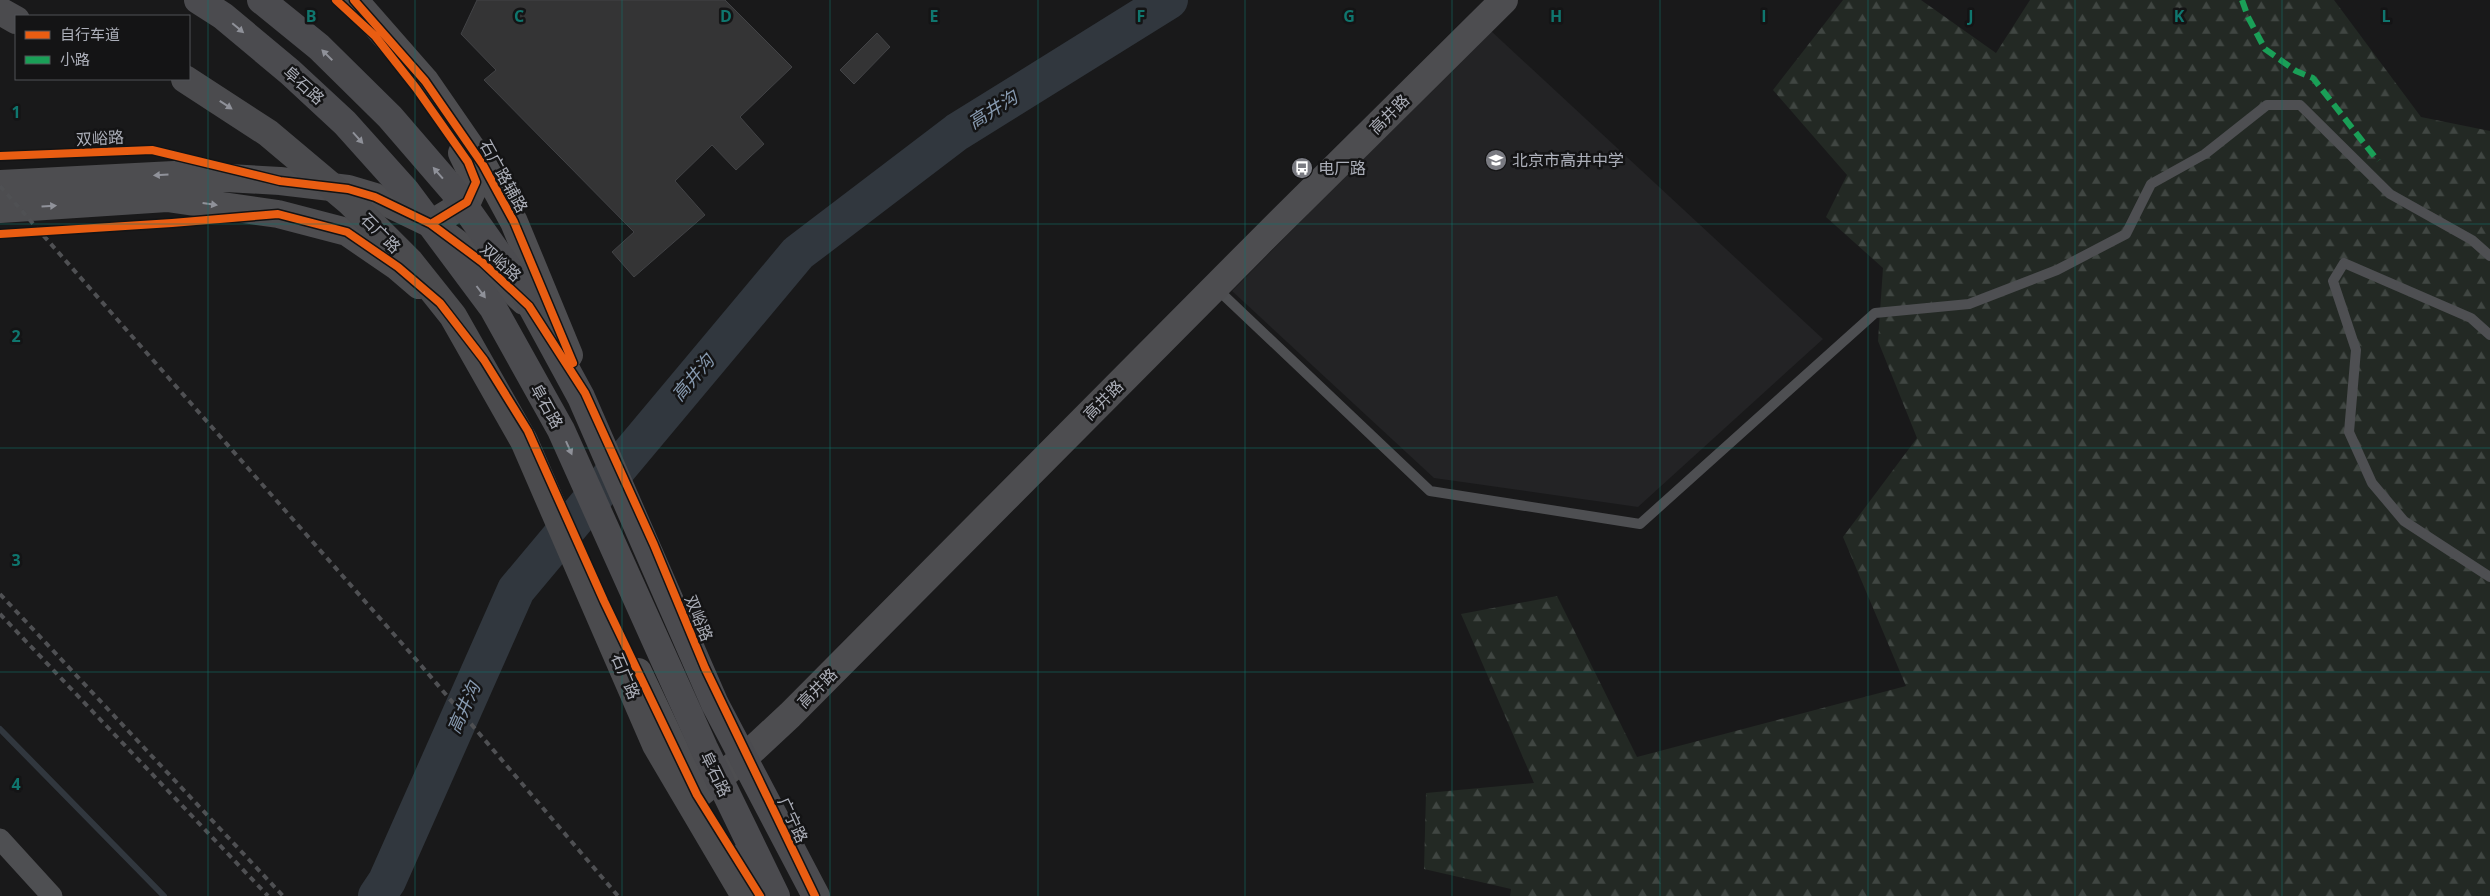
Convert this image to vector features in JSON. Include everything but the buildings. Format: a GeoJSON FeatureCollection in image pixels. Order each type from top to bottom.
{"type":"FeatureCollection","features":[{"type":"Feature","properties":{"kind":"highway","name":"阜石路"},"geometry":{"type":"LineString","coordinates":[[198,0],[223,16],[276,60],[345,123],[406,191],[494,308],[561,430],[704,748],[776,896]]}},
{"type":"Feature","properties":{"kind":"highway","name":"阜石路"},"geometry":{"type":"LineString","coordinates":[[261,0],[319,47],[390,117],[453,190],[520,286],[581,397],[715,704],[816,896]]}},
{"type":"Feature","properties":{"kind":"main road"},"geometry":{"type":"LineString","coordinates":[[0,11],[15,19]]}},
{"type":"Feature","properties":{"kind":"main road","name":"石广路"},"geometry":{"type":"LineString","coordinates":[[186,80],[268,133],[350,202],[410,262],[453,316],[524,441],[656,745],[746,896]]}},
{"type":"Feature","properties":{"kind":"street","name":"石广路辅路"},"geometry":{"type":"LineString","coordinates":[[336,0],[375,36],[422,96],[468,162],[476,182],[467,202],[430,224]]}},
{"type":"Feature","properties":{"kind":"street","name":"石广路辅路"},"geometry":{"type":"LineString","coordinates":[[354,0],[426,81],[483,164],[514,222],[585,393]]}},
{"type":"Feature","properties":{"kind":"street","name":"高井路"},"geometry":{"type":"LineString","coordinates":[[697,795],[747,755],[797,708],[1215,287],[1504,0]]}},
{"type":"Feature","properties":{"kind":"street","name":"双峪路"},"geometry":{"type":"LineString","coordinates":[[0,184],[174,175],[280,181],[348,189],[366,194],[430,224],[482,262],[529,306],[585,393],[654,545],[705,668],[747,755]]}},
{"type":"Feature","properties":{"kind":"street"},"geometry":{"type":"LineString","coordinates":[[0,209],[167,198],[278,214],[346,232],[398,267],[440,303],[484,360],[528,431],[604,601],[697,795],[760,896]]}},
{"type":"Feature","properties":{"kind":"street","name":"广宁路"},"geometry":{"type":"LineString","coordinates":[[747,755],[816,896]]}},
{"type":"Feature","properties":{"kind":"street"},"geometry":{"type":"LineString","coordinates":[[0,839],[52,896]]}},
{"type":"Feature","properties":{"kind":"lane"},"geometry":{"type":"LineString","coordinates":[[1215,287],[1430,491],[1640,524],[1875,313],[1970,304],[2058,270],[2126,234],[2151,184],[2205,154],[2267,105],[2300,105],[2390,194],[2472,240],[2490,256]]}},
{"type":"Feature","properties":{"kind":"lane"},"geometry":{"type":"LineString","coordinates":[[2490,335],[2471,318],[2344,264],[2333,281],[2356,350],[2349,432],[2372,483],[2404,521],[2490,578]]}},
{"type":"Feature","properties":{"kind":"shaded area","name":"北京市高井中学"},"geometry":{"type":"Polygon","coordinates":[[[1490,30],[1823,339],[1638,507],[1434,478],[1232,291],[1490,30]]]}},
{"type":"Feature","properties":{"kind":"green space"},"geometry":{"type":"Polygon","coordinates":[[[1843,0],[1921,0],[1996,53],[2030,0],[2334,0],[2421,117],[2490,131],[2490,896],[1510,896],[1511,889],[1424,869],[1426,793],[1534,783],[1461,614],[1557,596],[1637,757],[1906,686],[1843,537],[1917,438],[1878,341],[1883,268],[1826,217],[1847,175],[1773,90],[1843,0]]]}},
{"type":"Feature","properties":{"kind":"waterway","name":"高井沟"},"geometry":{"type":"LineString","coordinates":[[377,896],[387,881],[516,590],[798,253],[957,132],[1169,0]]}},
{"type":"Feature","properties":{"kind":"waterway"},"geometry":{"type":"LineString","coordinates":[[0,729],[164,896]]}},
{"type":"Feature","properties":{"kind":"railway"},"geometry":{"type":"LineString","coordinates":[[0,186],[413,656],[618,896]]}},
{"type":"Feature","properties":{"kind":"railway"},"geometry":{"type":"LineString","coordinates":[[0,594],[283,896]]}},
{"type":"Feature","properties":{"kind":"railway"},"geometry":{"type":"LineString","coordinates":[[0,614],[268,896]]}},
{"type":"Feature","properties":{"kind":"marked path"},"geometry":{"type":"LineString","coordinates":[[2242,0],[2248,17],[2265,49],[2296,71],[2313,78],[2378,161]]}},
{"type":"Feature","properties":{"kind":"cycle path"},"geometry":{"type":"LineString","coordinates":[[336,0],[375,36],[416,88],[468,162],[476,182],[467,202],[431,224]]}},
{"type":"Feature","properties":{"kind":"cycle path"},"geometry":{"type":"LineString","coordinates":[[354,0],[425,81],[483,165],[514,222],[573,363]]}},
{"type":"Feature","properties":{"kind":"cycle path"},"geometry":{"type":"LineString","coordinates":[[0,156],[152,150],[280,181],[348,189],[375,197],[431,224],[482,262],[529,306],[585,393],[654,545],[705,668],[815,896]]}},
{"type":"Feature","properties":{"kind":"cycle path"},"geometry":{"type":"LineString","coordinates":[[0,234],[278,214],[347,232],[398,267],[440,303],[484,360],[528,431],[604,601],[697,795],[760,896]]}},
{"type":"Feature","properties":{"kind":"place","name":"北京市高井中学"},"geometry":{"type":"Point","coordinates":[1496,160]}},
{"type":"Feature","properties":{"kind":"place","name":"电厂路"},"geometry":{"type":"Point","coordinates":[1302,168]}}]}
